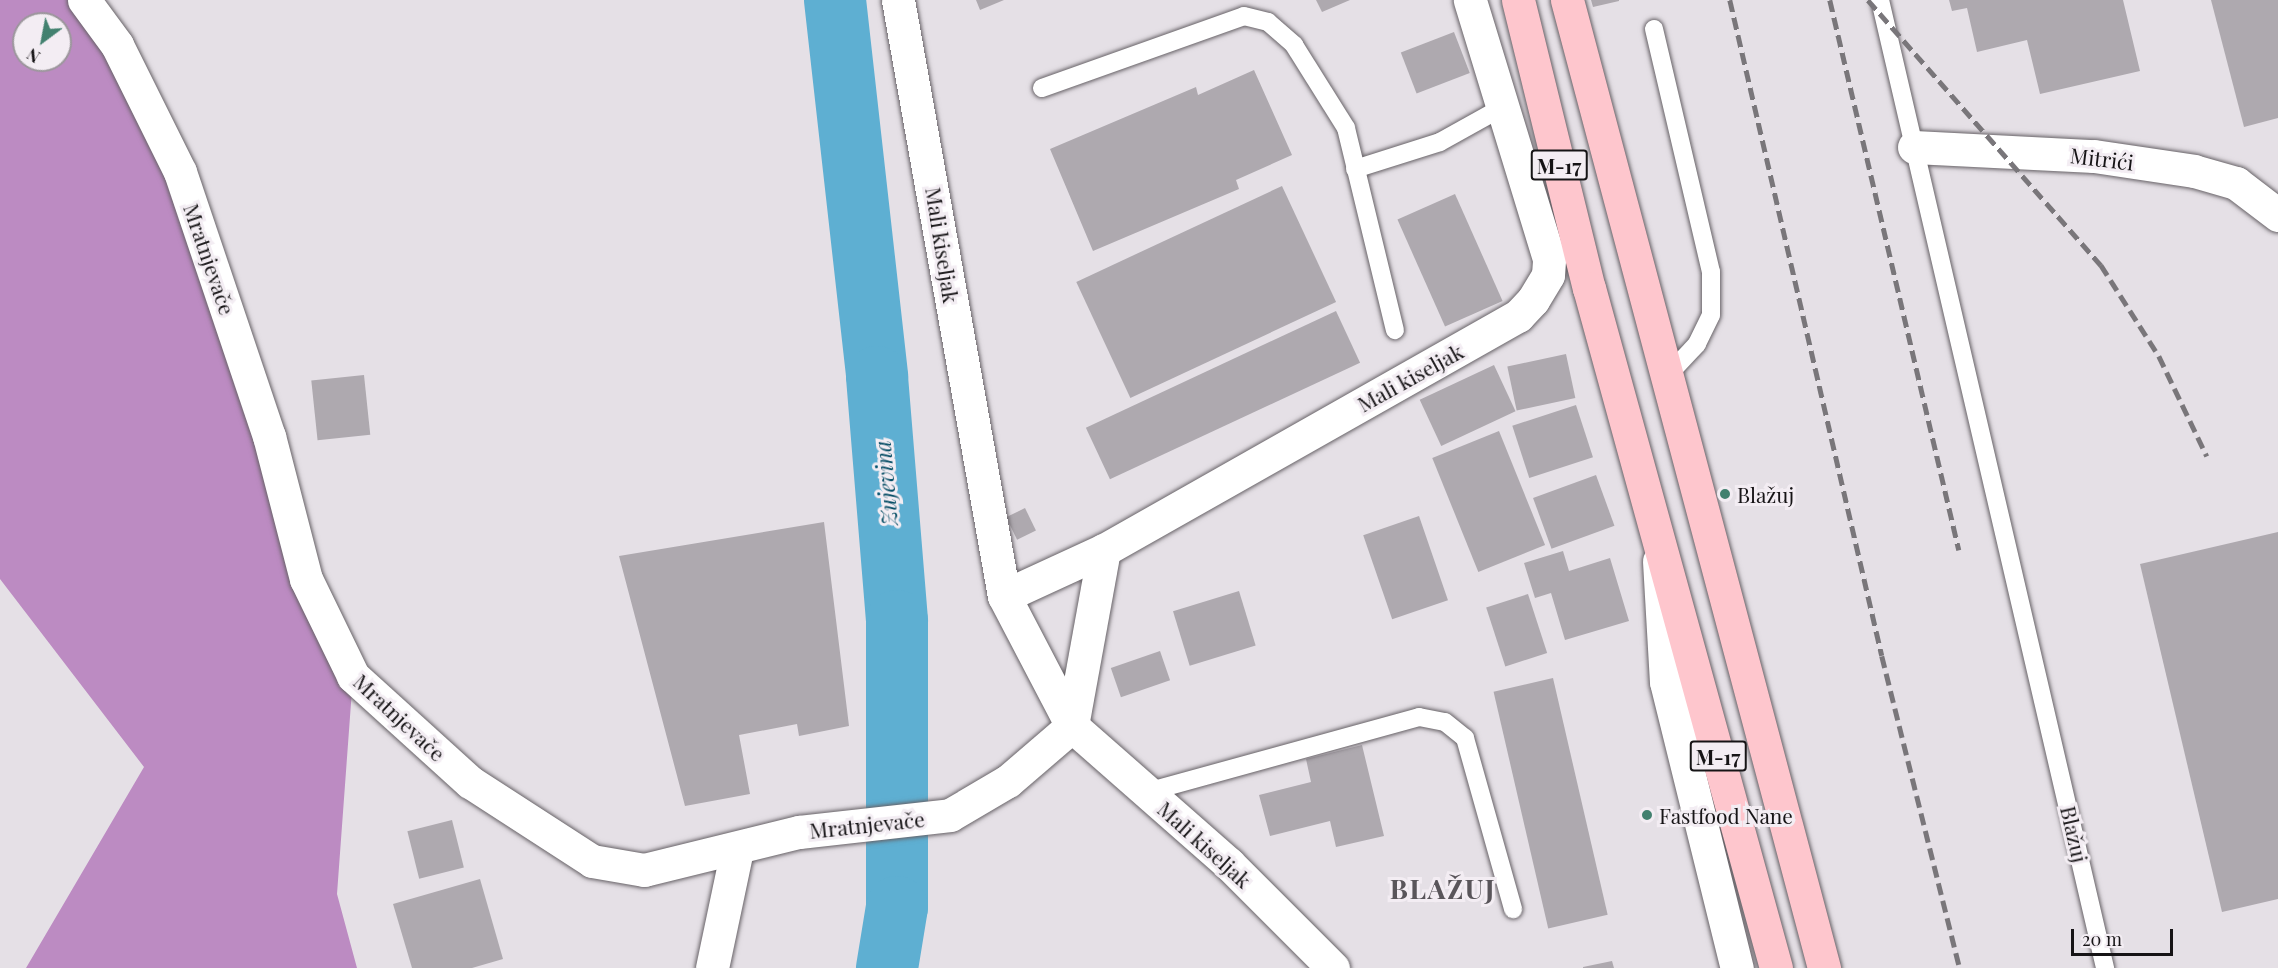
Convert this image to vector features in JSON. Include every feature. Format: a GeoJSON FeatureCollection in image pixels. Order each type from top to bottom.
{"type":"FeatureCollection","features":[{"type":"Feature","properties":{"kind":"highway","name":"M-17"},"geometry":{"type":"LineString","coordinates":[[1518,0],[1659,544],[1776,968]]}},
{"type":"Feature","properties":{"kind":"highway","name":"M-17"},"geometry":{"type":"LineString","coordinates":[[1567,0],[1824,968]]}},
{"type":"Feature","properties":{"kind":"street","name":"Mratnjevače"},"geometry":{"type":"LineString","coordinates":[[84,0],[117,45],[180,172],[269,436],[306,579],[353,676],[470,782],[592,861],[644,870],[799,832],[950,815],[1008,781],[1072,726]]}},
{"type":"Feature","properties":{"kind":"street","name":"Mali kiseljak"},"geometry":{"type":"LineString","coordinates":[[898,0],[1004,596],[1072,726],[1147,792],[1333,968]]}},
{"type":"Feature","properties":{"kind":"street","name":"Mali kiseljak"},"geometry":{"type":"LineString","coordinates":[[1004,596],[1104,550],[1518,316],[1533,300],[1548,275],[1549,259],[1470,0]]}},
{"type":"Feature","properties":{"kind":"street","name":"Mitrići"},"geometry":{"type":"LineString","coordinates":[[1914,147],[2025,150],[2194,171],[2236,183],[2278,215]]}},
{"type":"Feature","properties":{"kind":"street"},"geometry":{"type":"LineString","coordinates":[[1659,544],[1659,627],[1666,682],[1737,968]]}},
{"type":"Feature","properties":{"kind":"street"},"geometry":{"type":"LineString","coordinates":[[1072,726],[1104,550]]}},
{"type":"Feature","properties":{"kind":"street"},"geometry":{"type":"LineString","coordinates":[[712,968],[736,849]]}},
{"type":"Feature","properties":{"kind":"lane","name":"Blažuj"},"geometry":{"type":"LineString","coordinates":[[1880,0],[2105,968]]}},
{"type":"Feature","properties":{"kind":"lane"},"geometry":{"type":"LineString","coordinates":[[1042,88],[1244,16],[1268,22],[1294,45],[1346,128],[1395,330]]}},
{"type":"Feature","properties":{"kind":"lane"},"geometry":{"type":"LineString","coordinates":[[1654,29],[1711,272],[1711,315],[1697,344],[1668,375]]}},
{"type":"Feature","properties":{"kind":"lane"},"geometry":{"type":"LineString","coordinates":[[1355,170],[1440,142],[1503,107]]}},
{"type":"Feature","properties":{"kind":"lane"},"geometry":{"type":"LineString","coordinates":[[1147,792],[1419,717],[1445,722],[1465,738],[1513,909]]}},
{"type":"Feature","properties":{"kind":"shaded area"},"geometry":{"type":"Polygon","coordinates":[[[0,0],[84,0],[117,45],[353,676],[337,894],[357,968],[26,968],[144,767],[0,579],[0,0]]]}},
{"type":"Feature","properties":{"kind":"building"},"geometry":{"type":"Polygon","coordinates":[[[976,0],[1004,0],[980,10],[976,0]]]}},
{"type":"Feature","properties":{"kind":"building"},"geometry":{"type":"Polygon","coordinates":[[[1316,0],[1350,0],[1322,12],[1316,0]]]}},
{"type":"Feature","properties":{"kind":"building"},"geometry":{"type":"Polygon","coordinates":[[[1591,0],[1619,0],[1619,1],[1593,7],[1591,0]]]}},
{"type":"Feature","properties":{"kind":"building"},"geometry":{"type":"Polygon","coordinates":[[[1949,0],[2123,0],[2140,71],[2040,94],[2027,40],[1977,52],[1967,8],[1952,11],[1949,0]]]}},
{"type":"Feature","properties":{"kind":"building"},"geometry":{"type":"Polygon","coordinates":[[[2211,0],[2278,0],[2278,118],[2244,127],[2211,0]]]}},
{"type":"Feature","properties":{"kind":"building"},"geometry":{"type":"Polygon","coordinates":[[[1454,32],[1470,73],[1417,94],[1401,52],[1454,32]]]}},
{"type":"Feature","properties":{"kind":"building"},"geometry":{"type":"Polygon","coordinates":[[[1254,70],[1292,155],[1236,180],[1239,189],[1093,251],[1050,149],[1196,87],[1198,95],[1254,70]]]}},
{"type":"Feature","properties":{"kind":"building"},"geometry":{"type":"Polygon","coordinates":[[[1282,186],[1336,302],[1130,398],[1076,282],[1282,186]]]}},
{"type":"Feature","properties":{"kind":"building"},"geometry":{"type":"Polygon","coordinates":[[[1455,194],[1503,301],[1445,327],[1397,220],[1455,194]]]}},
{"type":"Feature","properties":{"kind":"building"},"geometry":{"type":"Polygon","coordinates":[[[1336,311],[1360,363],[1110,479],[1086,428],[1336,311]]]}},
{"type":"Feature","properties":{"kind":"building"},"geometry":{"type":"Polygon","coordinates":[[[1566,354],[1575,398],[1517,410],[1507,366],[1566,354]]]}},
{"type":"Feature","properties":{"kind":"building"},"geometry":{"type":"Polygon","coordinates":[[[1494,365],[1516,411],[1441,446],[1420,400],[1494,365]]]}},
{"type":"Feature","properties":{"kind":"building"},"geometry":{"type":"Polygon","coordinates":[[[364,375],[370,435],[318,440],[311,381],[364,375]]]}},
{"type":"Feature","properties":{"kind":"building"},"geometry":{"type":"Polygon","coordinates":[[[1576,405],[1593,457],[1529,478],[1512,426],[1576,405]]]}},
{"type":"Feature","properties":{"kind":"building"},"geometry":{"type":"Polygon","coordinates":[[[1499,431],[1545,545],[1478,572],[1432,458],[1499,431]]]}},
{"type":"Feature","properties":{"kind":"building"},"geometry":{"type":"Polygon","coordinates":[[[1596,475],[1614,526],[1552,549],[1533,498],[1596,475]]]}},
{"type":"Feature","properties":{"kind":"building"},"geometry":{"type":"Polygon","coordinates":[[[1025,508],[1036,530],[1017,540],[1006,517],[1025,508]]]}},
{"type":"Feature","properties":{"kind":"building"},"geometry":{"type":"Polygon","coordinates":[[[1419,516],[1448,600],[1392,619],[1363,535],[1419,516]]]}},
{"type":"Feature","properties":{"kind":"building"},"geometry":{"type":"Polygon","coordinates":[[[824,522],[849,726],[799,736],[797,724],[739,735],[750,794],[685,806],[619,556],[824,522]]]}},
{"type":"Feature","properties":{"kind":"building"},"geometry":{"type":"Polygon","coordinates":[[[2278,532],[2278,899],[2222,912],[2140,564],[2278,532]]]}},
{"type":"Feature","properties":{"kind":"building"},"geometry":{"type":"Polygon","coordinates":[[[1563,551],[1569,571],[1610,558],[1629,621],[1565,640],[1551,593],[1535,598],[1524,563],[1563,551]]]}},
{"type":"Feature","properties":{"kind":"building"},"geometry":{"type":"Polygon","coordinates":[[[1239,591],[1256,646],[1190,666],[1173,611],[1239,591]]]}},
{"type":"Feature","properties":{"kind":"building"},"geometry":{"type":"Polygon","coordinates":[[[1528,594],[1547,653],[1505,667],[1486,608],[1528,594]]]}},
{"type":"Feature","properties":{"kind":"building"},"geometry":{"type":"Polygon","coordinates":[[[1160,651],[1170,680],[1121,697],[1111,668],[1160,651]]]}},
{"type":"Feature","properties":{"kind":"building"},"geometry":{"type":"Polygon","coordinates":[[[1553,678],[1608,915],[1548,928],[1494,692],[1553,678]]]}},
{"type":"Feature","properties":{"kind":"building"},"geometry":{"type":"Polygon","coordinates":[[[1362,745],[1384,836],[1336,847],[1330,821],[1270,836],[1259,795],[1311,782],[1306,759],[1362,745]]]}},
{"type":"Feature","properties":{"kind":"building"},"geometry":{"type":"Polygon","coordinates":[[[452,820],[464,868],[419,879],[407,831],[452,820]]]}},
{"type":"Feature","properties":{"kind":"building"},"geometry":{"type":"Polygon","coordinates":[[[480,879],[503,959],[472,968],[412,968],[393,904],[480,879]]]}},
{"type":"Feature","properties":{"kind":"building"},"geometry":{"type":"Polygon","coordinates":[[[1612,961],[1614,968],[1583,968],[1583,967],[1612,961]]]}},
{"type":"Feature","properties":{"kind":"waterway","name":"Zujevina"},"geometry":{"type":"LineString","coordinates":[[835,0],[877,377],[897,621],[897,907],[887,968]]}},
{"type":"Feature","properties":{"kind":"railway"},"geometry":{"type":"LineString","coordinates":[[1730,0],[1882,656],[1960,968]]}},
{"type":"Feature","properties":{"kind":"railway"},"geometry":{"type":"LineString","coordinates":[[1830,0],[1959,550]]}},
{"type":"Feature","properties":{"kind":"railway"},"geometry":{"type":"LineString","coordinates":[[1868,0],[2101,265],[2159,356],[2207,456]]}},
{"type":"Feature","properties":{"kind":"place","name":"Blažuj"},"geometry":{"type":"Point","coordinates":[1725,494]}},
{"type":"Feature","properties":{"kind":"place","name":"Fastfood Nane"},"geometry":{"type":"Point","coordinates":[1647,815]}},
{"type":"Feature","properties":{"kind":"district","name":"BLAŽUJ"},"geometry":{"type":"Point","coordinates":[1443,889]}}]}
